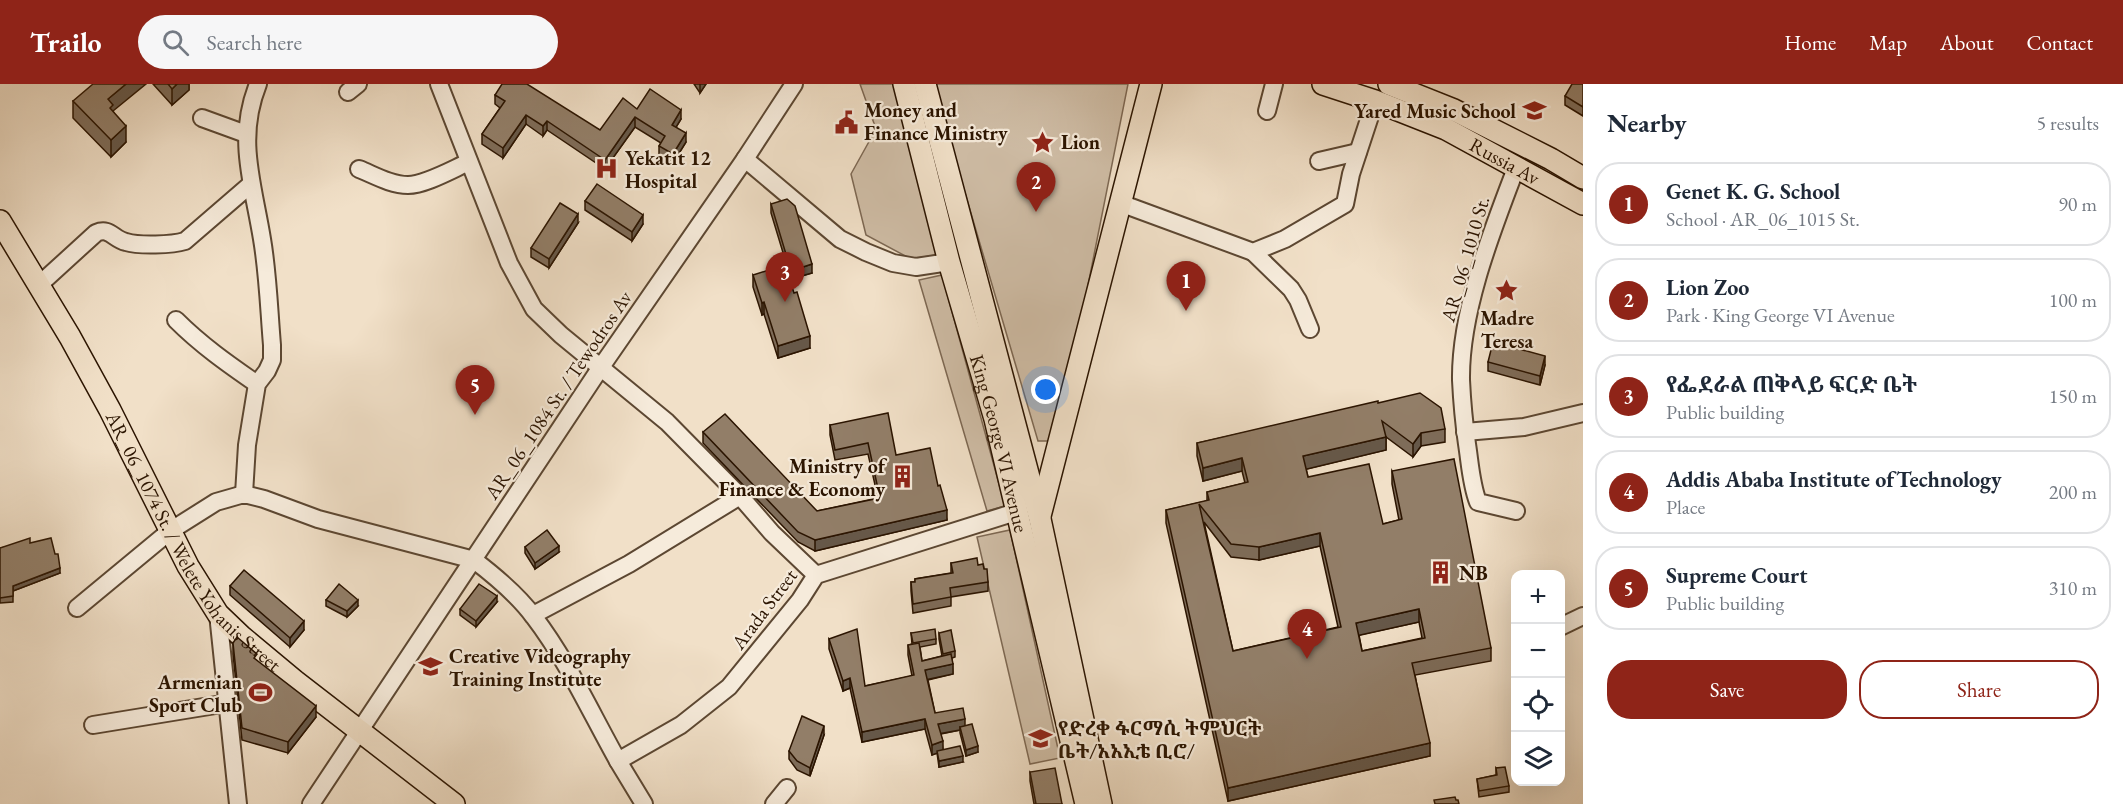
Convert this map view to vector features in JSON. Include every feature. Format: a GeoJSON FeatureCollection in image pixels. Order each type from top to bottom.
{"type":"FeatureCollection","features":[{"type":"Feature","properties":{"kind":"main road","name":"King George VI Avenue"},"geometry":{"type":"LineString","coordinates":[[904,84],[950,262],[972,306],[1040,519],[1101,804]]}},
{"type":"Feature","properties":{"kind":"main road","name":"King George VI Avenue"},"geometry":{"type":"LineString","coordinates":[[925,84],[995,419],[1086,804]]}},
{"type":"Feature","properties":{"kind":"main road"},"geometry":{"type":"LineString","coordinates":[[1023,538],[1040,519],[1151,84]]}},
{"type":"Feature","properties":{"kind":"main road","name":"Russia Av"},"geometry":{"type":"LineString","coordinates":[[1323,84],[1375,101],[1446,129],[1583,204]]}},
{"type":"Feature","properties":{"kind":"main road","name":"Russia Av"},"geometry":{"type":"LineString","coordinates":[[1389,84],[1454,110],[1551,159],[1580,171]]}},
{"type":"Feature","properties":{"kind":"main road"},"geometry":{"type":"LineString","coordinates":[[1446,129],[1454,110]]}},
{"type":"Feature","properties":{"kind":"main road"},"geometry":{"type":"LineString","coordinates":[[1541,182],[1551,159]]}},
{"type":"Feature","properties":{"kind":"main road","name":"AR_06_1074 St. / Welete Yohanis Street"},"geometry":{"type":"LineString","coordinates":[[0,221],[40,284],[110,410],[201,590],[219,614],[241,636],[295,681],[454,804]]}},
{"type":"Feature","properties":{"kind":"street"},"geometry":{"type":"LineString","coordinates":[[244,494],[247,445],[257,384],[272,360],[262,241],[247,159],[248,119],[258,84]]}},
{"type":"Feature","properties":{"kind":"street"},"geometry":{"type":"LineString","coordinates":[[439,84],[509,263],[534,309],[561,335],[667,422],[740,496],[772,533],[816,575]]}},
{"type":"Feature","properties":{"kind":"street","name":"AR_06_1084 St. / Tewodros Av"},"geometry":{"type":"LineString","coordinates":[[311,804],[601,367],[794,84]]}},
{"type":"Feature","properties":{"kind":"street"},"geometry":{"type":"LineString","coordinates":[[1267,111],[1275,84]]}},
{"type":"Feature","properties":{"kind":"street"},"geometry":{"type":"LineString","coordinates":[[1253,252],[1285,239],[1345,204],[1351,174],[1375,101]]}},
{"type":"Feature","properties":{"kind":"street"},"geometry":{"type":"LineString","coordinates":[[202,118],[246,134]]}},
{"type":"Feature","properties":{"kind":"street"},"geometry":{"type":"LineString","coordinates":[[1319,161],[1358,153]]}},
{"type":"Feature","properties":{"kind":"street"},"geometry":{"type":"LineString","coordinates":[[745,159],[840,239],[893,262],[916,267],[950,262]]}},
{"type":"Feature","properties":{"kind":"street"},"geometry":{"type":"LineString","coordinates":[[359,169],[393,183],[407,185],[439,176],[469,162]]}},
{"type":"Feature","properties":{"kind":"street","name":"AR_06_1010 St."},"geometry":{"type":"LineString","coordinates":[[1516,168],[1486,252],[1468,314],[1461,378],[1473,491],[1478,502],[1516,511]]}},
{"type":"Feature","properties":{"kind":"street"},"geometry":{"type":"LineString","coordinates":[[40,284],[96,233],[103,230],[129,243],[174,244],[185,241],[251,184]]}},
{"type":"Feature","properties":{"kind":"street"},"geometry":{"type":"LineString","coordinates":[[1119,203],[1253,252],[1291,289],[1311,329]]}},
{"type":"Feature","properties":{"kind":"street"},"geometry":{"type":"LineString","coordinates":[[176,320],[195,340],[257,384]]}},
{"type":"Feature","properties":{"kind":"street"},"geometry":{"type":"LineString","coordinates":[[1465,432],[1524,427],[1583,413]]}},
{"type":"Feature","properties":{"kind":"street"},"geometry":{"type":"LineString","coordinates":[[77,608],[170,531],[216,502],[244,494],[318,519],[474,560],[492,573],[533,615],[552,643],[644,804]]}},
{"type":"Feature","properties":{"kind":"street"},"geometry":{"type":"LineString","coordinates":[[533,615],[629,564],[740,496]]}},
{"type":"Feature","properties":{"kind":"street","name":"Arada Street"},"geometry":{"type":"LineString","coordinates":[[618,761],[681,724],[729,687],[800,600],[816,575],[1016,512]]}},
{"type":"Feature","properties":{"kind":"street"},"geometry":{"type":"LineString","coordinates":[[219,614],[238,804]]}},
{"type":"Feature","properties":{"kind":"street"},"geometry":{"type":"LineString","coordinates":[[1565,625],[1583,616]]}},
{"type":"Feature","properties":{"kind":"street"},"geometry":{"type":"LineString","coordinates":[[93,724],[228,703]]}},
{"type":"Feature","properties":{"kind":"street"},"geometry":{"type":"LineString","coordinates":[[774,804],[787,788]]}},
{"type":"Feature","properties":{"kind":"shaded area"},"geometry":{"type":"Polygon","coordinates":[[[860,84],[895,84],[942,254],[911,259],[866,235],[851,174],[876,129],[860,84]]]}},
{"type":"Feature","properties":{"kind":"shaded area"},"geometry":{"type":"Polygon","coordinates":[[[933,84],[1128,84],[1057,441],[1038,441],[933,84]]]}},
{"type":"Feature","properties":{"kind":"shaded area"},"geometry":{"type":"Polygon","coordinates":[[[942,275],[1005,506],[987,511],[919,280],[942,275]]]}},
{"type":"Feature","properties":{"kind":"shaded area"},"geometry":{"type":"Polygon","coordinates":[[[1010,530],[1060,758],[1030,764],[977,537],[1010,530]]]}},
{"type":"Feature","properties":{"kind":"building"},"geometry":{"type":"Polygon","coordinates":[[[93,84],[126,84],[108,99],[113,105],[110,108],[126,126],[111,140],[73,101],[93,84]]]}},
{"type":"Feature","properties":{"kind":"building"},"geometry":{"type":"Polygon","coordinates":[[[502,84],[527,84],[600,130],[623,98],[637,109],[650,89],[681,110],[672,125],[686,133],[673,154],[659,146],[665,136],[635,117],[605,160],[547,121],[543,126],[526,115],[503,148],[482,134],[505,101],[495,95],[502,84]]]}},
{"type":"Feature","properties":{"kind":"building"},"geometry":{"type":"Polygon","coordinates":[[[1572,84],[1583,84],[1583,107],[1565,96],[1572,84]]]}},
{"type":"Feature","properties":{"kind":"building"},"geometry":{"type":"Polygon","coordinates":[[[597,184],[643,215],[632,232],[585,201],[597,184]]]}},
{"type":"Feature","properties":{"kind":"building"},"geometry":{"type":"Polygon","coordinates":[[[787,199],[795,206],[812,264],[791,271],[771,204],[787,199]]]}},
{"type":"Feature","properties":{"kind":"building"},"geometry":{"type":"Polygon","coordinates":[[[560,203],[578,214],[549,259],[531,248],[560,203]]]}},
{"type":"Feature","properties":{"kind":"building"},"geometry":{"type":"Polygon","coordinates":[[[785,265],[794,293],[797,292],[810,336],[778,346],[753,275],[785,265]]]}},
{"type":"Feature","properties":{"kind":"building"},"geometry":{"type":"Polygon","coordinates":[[[1493,342],[1545,356],[1540,376],[1488,362],[1493,342]]]}},
{"type":"Feature","properties":{"kind":"building"},"geometry":{"type":"Polygon","coordinates":[[[1420,393],[1441,408],[1445,429],[1421,433],[1413,444],[1382,421],[1386,437],[1303,456],[1308,477],[1369,464],[1383,524],[1402,519],[1392,471],[1454,459],[1491,648],[1412,663],[1430,743],[1228,788],[1166,510],[1209,500],[1207,492],[1248,482],[1242,458],[1203,468],[1197,443],[1378,401],[1378,403],[1420,393]],[[1199,504],[1233,651],[1341,627],[1320,533],[1259,547],[1231,544],[1199,504]],[[1419,609],[1356,623],[1362,651],[1425,638],[1419,609]]]}},
{"type":"Feature","properties":{"kind":"building"},"geometry":{"type":"Polygon","coordinates":[[[888,413],[896,455],[930,448],[938,486],[940,485],[947,510],[815,540],[798,532],[703,432],[725,414],[817,511],[880,498],[868,443],[835,450],[830,425],[888,413]]]}},
{"type":"Feature","properties":{"kind":"building"},"geometry":{"type":"Polygon","coordinates":[[[547,530],[559,546],[535,563],[525,547],[547,530]]]}},
{"type":"Feature","properties":{"kind":"building"},"geometry":{"type":"Polygon","coordinates":[[[30,538],[30,543],[51,538],[55,554],[58,554],[60,568],[13,586],[13,596],[0,598],[0,548],[30,538]]]}},
{"type":"Feature","properties":{"kind":"building"},"geometry":{"type":"Polygon","coordinates":[[[977,558],[978,565],[983,564],[984,569],[987,569],[988,582],[950,588],[951,597],[913,604],[911,582],[915,582],[915,579],[953,573],[951,563],[977,558]]]}},
{"type":"Feature","properties":{"kind":"building"},"geometry":{"type":"Polygon","coordinates":[[[244,570],[304,621],[290,638],[230,586],[244,570]]]}},
{"type":"Feature","properties":{"kind":"building"},"geometry":{"type":"Polygon","coordinates":[[[339,584],[358,600],[347,611],[326,600],[339,584]]]}},
{"type":"Feature","properties":{"kind":"building"},"geometry":{"type":"Polygon","coordinates":[[[479,584],[497,596],[476,621],[460,609],[479,584]]]}},
{"type":"Feature","properties":{"kind":"building"},"geometry":{"type":"Polygon","coordinates":[[[857,629],[865,686],[914,675],[908,645],[919,643],[922,661],[951,654],[953,664],[925,670],[935,713],[963,708],[965,719],[938,724],[943,741],[932,745],[925,719],[862,732],[850,678],[843,681],[829,639],[857,629]]]}},
{"type":"Feature","properties":{"kind":"building"},"geometry":{"type":"Polygon","coordinates":[[[935,629],[936,639],[913,643],[911,633],[935,629]]]}},
{"type":"Feature","properties":{"kind":"building"},"geometry":{"type":"Polygon","coordinates":[[[951,630],[955,651],[943,654],[939,633],[951,630]]]}},
{"type":"Feature","properties":{"kind":"building","name":"Armenian Sport Club"},"geometry":{"type":"Polygon","coordinates":[[[237,637],[257,654],[254,658],[316,706],[288,742],[242,728],[233,643],[237,637]]]}},
{"type":"Feature","properties":{"kind":"building"},"geometry":{"type":"Polygon","coordinates":[[[802,716],[824,726],[810,768],[797,761],[789,751],[802,716]]]}},
{"type":"Feature","properties":{"kind":"building"},"geometry":{"type":"Polygon","coordinates":[[[972,724],[978,746],[966,750],[960,727],[972,724]]]}},
{"type":"Feature","properties":{"kind":"building"},"geometry":{"type":"Polygon","coordinates":[[[960,746],[963,756],[939,761],[937,751],[960,746]]]}},
{"type":"Feature","properties":{"kind":"building"},"geometry":{"type":"Polygon","coordinates":[[[1505,767],[1509,786],[1479,791],[1477,779],[1497,775],[1496,768],[1505,767]]]}},
{"type":"Feature","properties":{"kind":"building"},"geometry":{"type":"Polygon","coordinates":[[[1055,768],[1062,804],[1036,804],[1030,772],[1055,768]]]}},
{"type":"Feature","properties":{"kind":"building"},"geometry":{"type":"Polygon","coordinates":[[[1455,797],[1459,804],[1435,804],[1434,800],[1455,797]]]}},
{"type":"Feature","properties":{"kind":"place","name":"Yared Music School"},"geometry":{"type":"Point","coordinates":[1534,111]}},
{"type":"Feature","properties":{"kind":"place","name":"Money and Finance Ministry"},"geometry":{"type":"Point","coordinates":[846,122]}},
{"type":"Feature","properties":{"kind":"place","name":"Lion"},"geometry":{"type":"Point","coordinates":[1043,142]}},
{"type":"Feature","properties":{"kind":"place","name":"Yekatit 12 Hospital"},"geometry":{"type":"Point","coordinates":[607,169]}},
{"type":"Feature","properties":{"kind":"place","name":"Lion Zoo"},"geometry":{"type":"Point","coordinates":[1036,212]}},
{"type":"Feature","properties":{"kind":"place","name":"Madre Teresa"},"geometry":{"type":"Point","coordinates":[1507,291]}},
{"type":"Feature","properties":{"kind":"place","name":"የፌደራል ጠቅላይ ፍርድ ቤት"},"geometry":{"type":"Point","coordinates":[785,302]}},
{"type":"Feature","properties":{"kind":"place","name":"Genet K. G. School"},"geometry":{"type":"Point","coordinates":[1186,311]}},
{"type":"Feature","properties":{"kind":"place","name":"Supreme Court"},"geometry":{"type":"Point","coordinates":[475,415]}},
{"type":"Feature","properties":{"kind":"place","name":"Ministry of Finance & Economy"},"geometry":{"type":"Point","coordinates":[903,477]}},
{"type":"Feature","properties":{"kind":"place","name":"NB"},"geometry":{"type":"Point","coordinates":[1441,573]}},
{"type":"Feature","properties":{"kind":"place","name":"Addis Ababa Institute ofTechnology"},"geometry":{"type":"Point","coordinates":[1307,659]}},
{"type":"Feature","properties":{"kind":"place","name":"Creative Videography Training Institute"},"geometry":{"type":"Point","coordinates":[431,667]}},
{"type":"Feature","properties":{"kind":"place","name":"Armenian Sport Club"},"geometry":{"type":"Point","coordinates":[260,693]}},
{"type":"Feature","properties":{"kind":"place","name":"የድረቀ ፋርማሲ ትምህርት ቤት/አአኢቴ ቢሮ/"},"geometry":{"type":"Point","coordinates":[1040,739]}}]}
